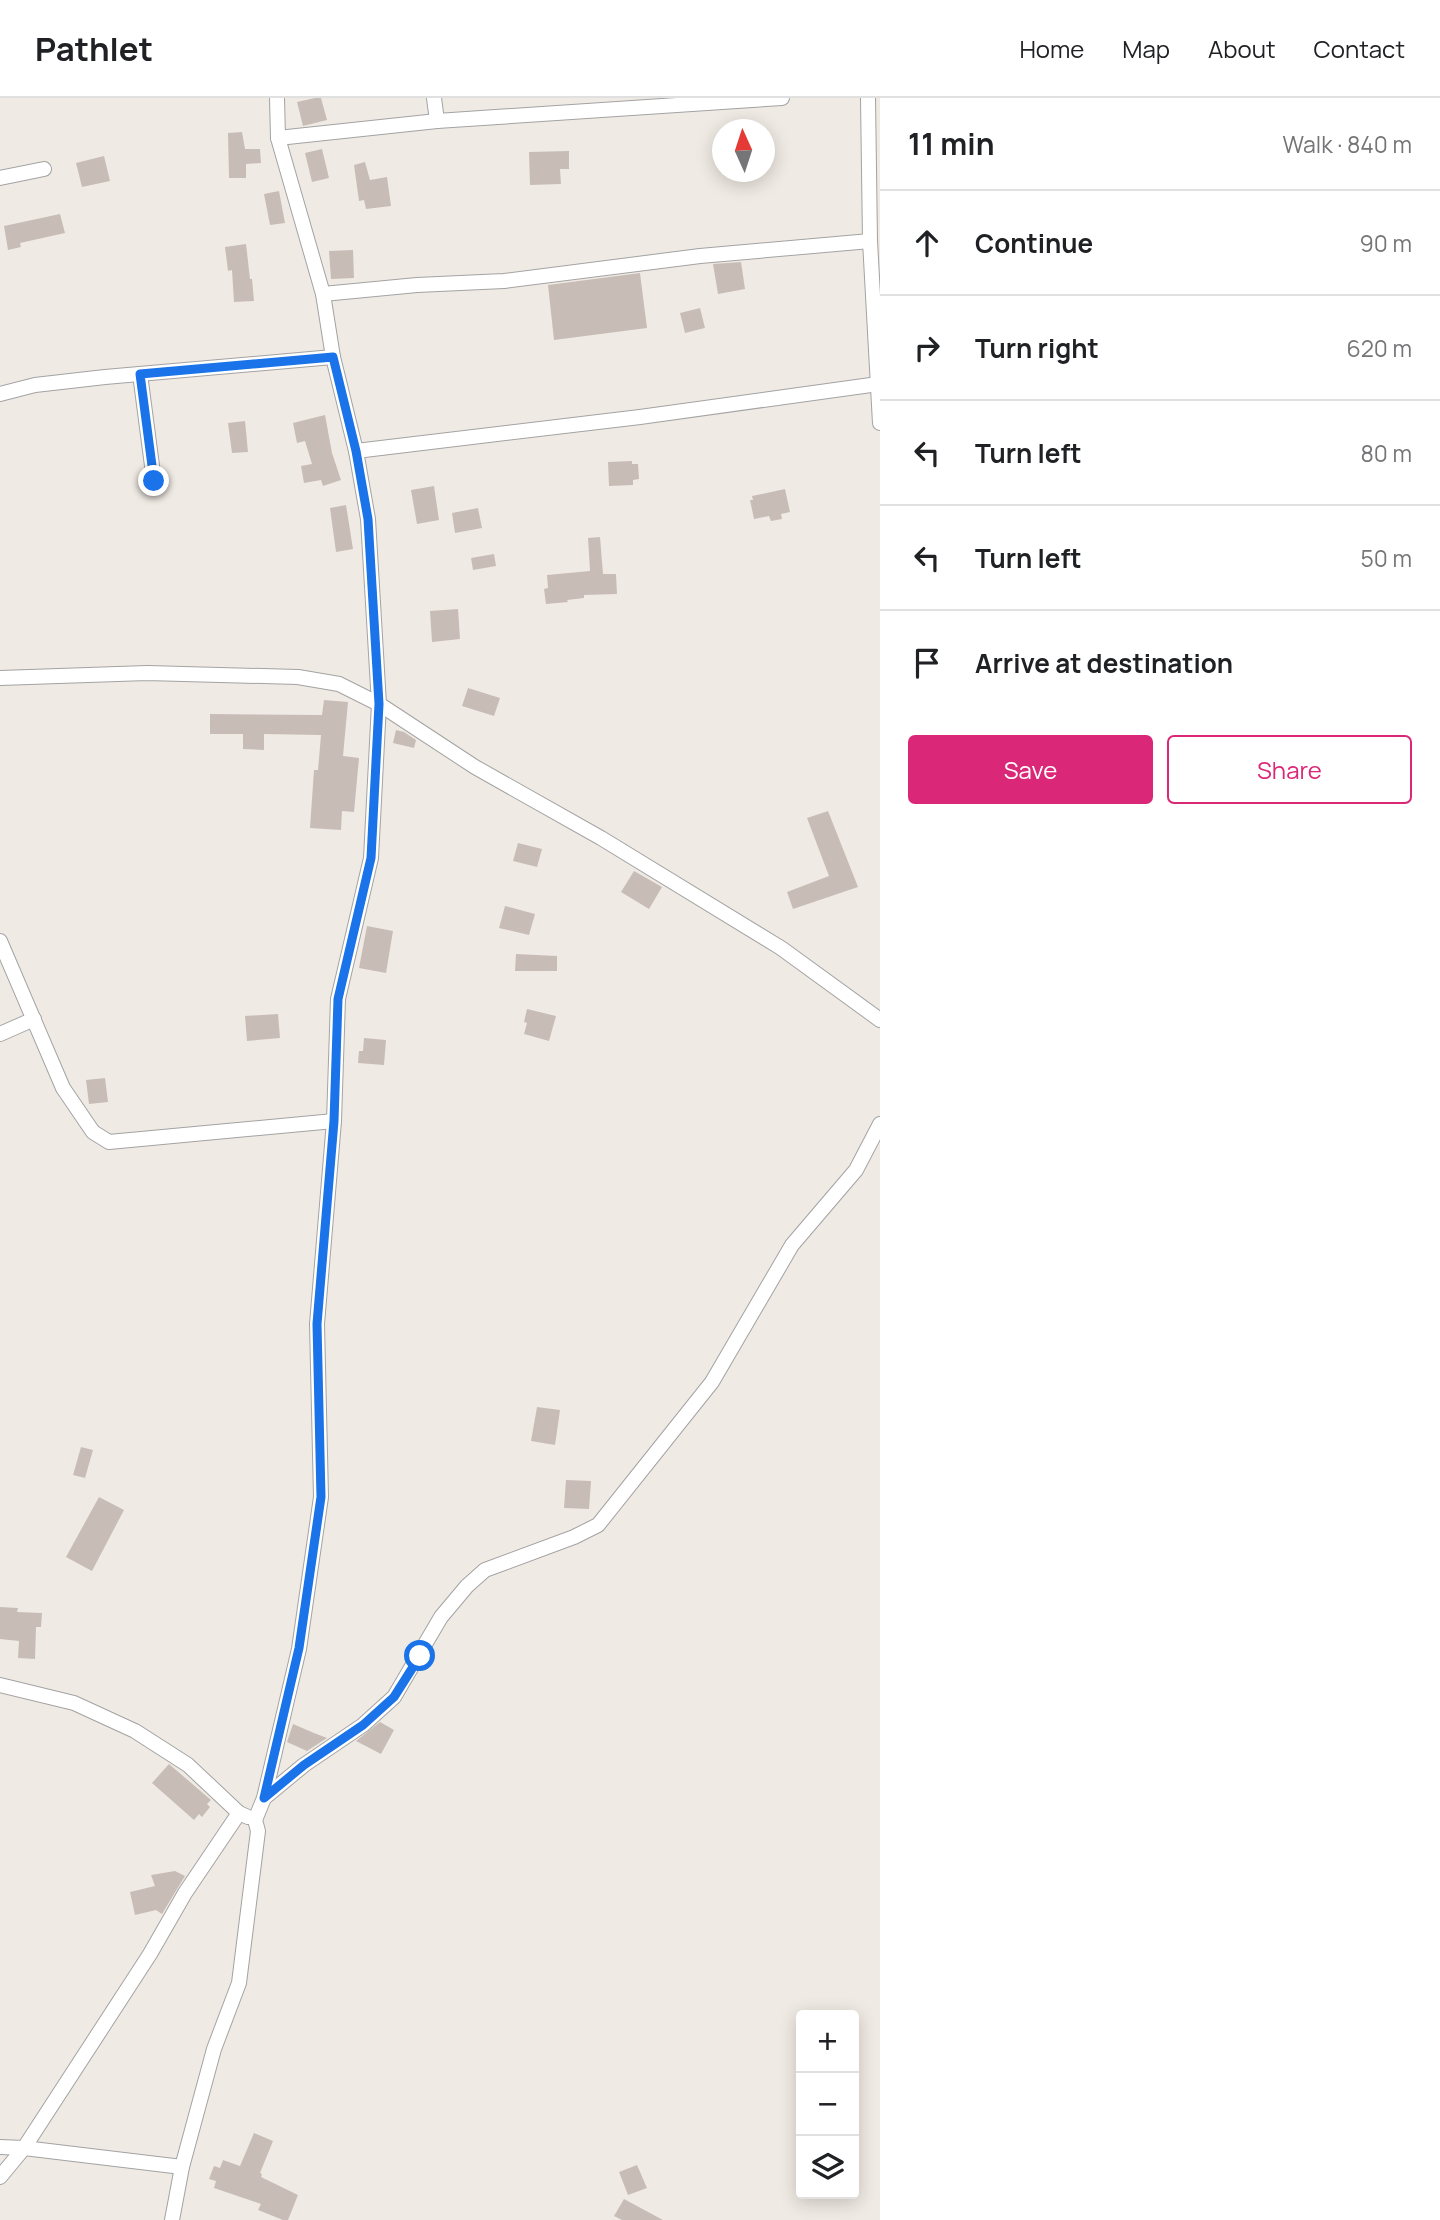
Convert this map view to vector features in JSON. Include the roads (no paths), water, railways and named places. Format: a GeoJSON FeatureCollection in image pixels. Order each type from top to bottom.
{"type":"FeatureCollection","features":[{"type":"Feature","properties":{"kind":"street"},"geometry":{"type":"LineString","coordinates":[[172,2220],[182,2167],[214,2049],[239,1983],[258,1831],[255,1820],[264,1798],[299,1648],[321,1497],[317,1324],[334,1121],[338,999],[371,858],[379,704],[368,519],[356,451],[333,357],[323,294],[278,138],[276,98]]}},
{"type":"Feature","properties":{"kind":"street"},"geometry":{"type":"LineString","coordinates":[[434,98],[437,121]]}},
{"type":"Feature","properties":{"kind":"street"},"geometry":{"type":"LineString","coordinates":[[278,138],[437,121],[782,98]]}},
{"type":"Feature","properties":{"kind":"street"},"geometry":{"type":"LineString","coordinates":[[868,98],[875,213],[870,241],[880,423]]}},
{"type":"Feature","properties":{"kind":"street"},"geometry":{"type":"LineString","coordinates":[[0,178],[44,169]]}},
{"type":"Feature","properties":{"kind":"street"},"geometry":{"type":"LineString","coordinates":[[323,294],[417,285],[504,281],[700,256],[870,241]]}},
{"type":"Feature","properties":{"kind":"street"},"geometry":{"type":"LineString","coordinates":[[0,394],[36,385],[333,357]]}},
{"type":"Feature","properties":{"kind":"street"},"geometry":{"type":"LineString","coordinates":[[140,374],[154,481]]}},
{"type":"Feature","properties":{"kind":"street"},"geometry":{"type":"LineString","coordinates":[[356,451],[640,417],[878,384]]}},
{"type":"Feature","properties":{"kind":"street"},"geometry":{"type":"LineString","coordinates":[[0,678],[147,674],[298,677],[339,684],[379,704],[475,767],[601,838],[781,948],[880,1020]]}},
{"type":"Feature","properties":{"kind":"street"},"geometry":{"type":"LineString","coordinates":[[0,941],[63,1088],[93,1132],[109,1142],[334,1121]]}},
{"type":"Feature","properties":{"kind":"street"},"geometry":{"type":"LineString","coordinates":[[0,1034],[34,1019]]}},
{"type":"Feature","properties":{"kind":"street"},"geometry":{"type":"LineString","coordinates":[[264,1798],[304,1765],[363,1725],[394,1697],[441,1617],[485,1570],[575,1537],[598,1525],[712,1382],[792,1245],[856,1170],[880,1124]]}},
{"type":"Feature","properties":{"kind":"street"},"geometry":{"type":"LineString","coordinates":[[0,1685],[74,1703],[135,1731],[188,1765],[239,1813],[255,1820]]}},
{"type":"Feature","properties":{"kind":"street"},"geometry":{"type":"LineString","coordinates":[[0,2177],[24,2148],[239,1813]]}},
{"type":"Feature","properties":{"kind":"street"},"geometry":{"type":"LineString","coordinates":[[0,2147],[182,2167]]}}]}
